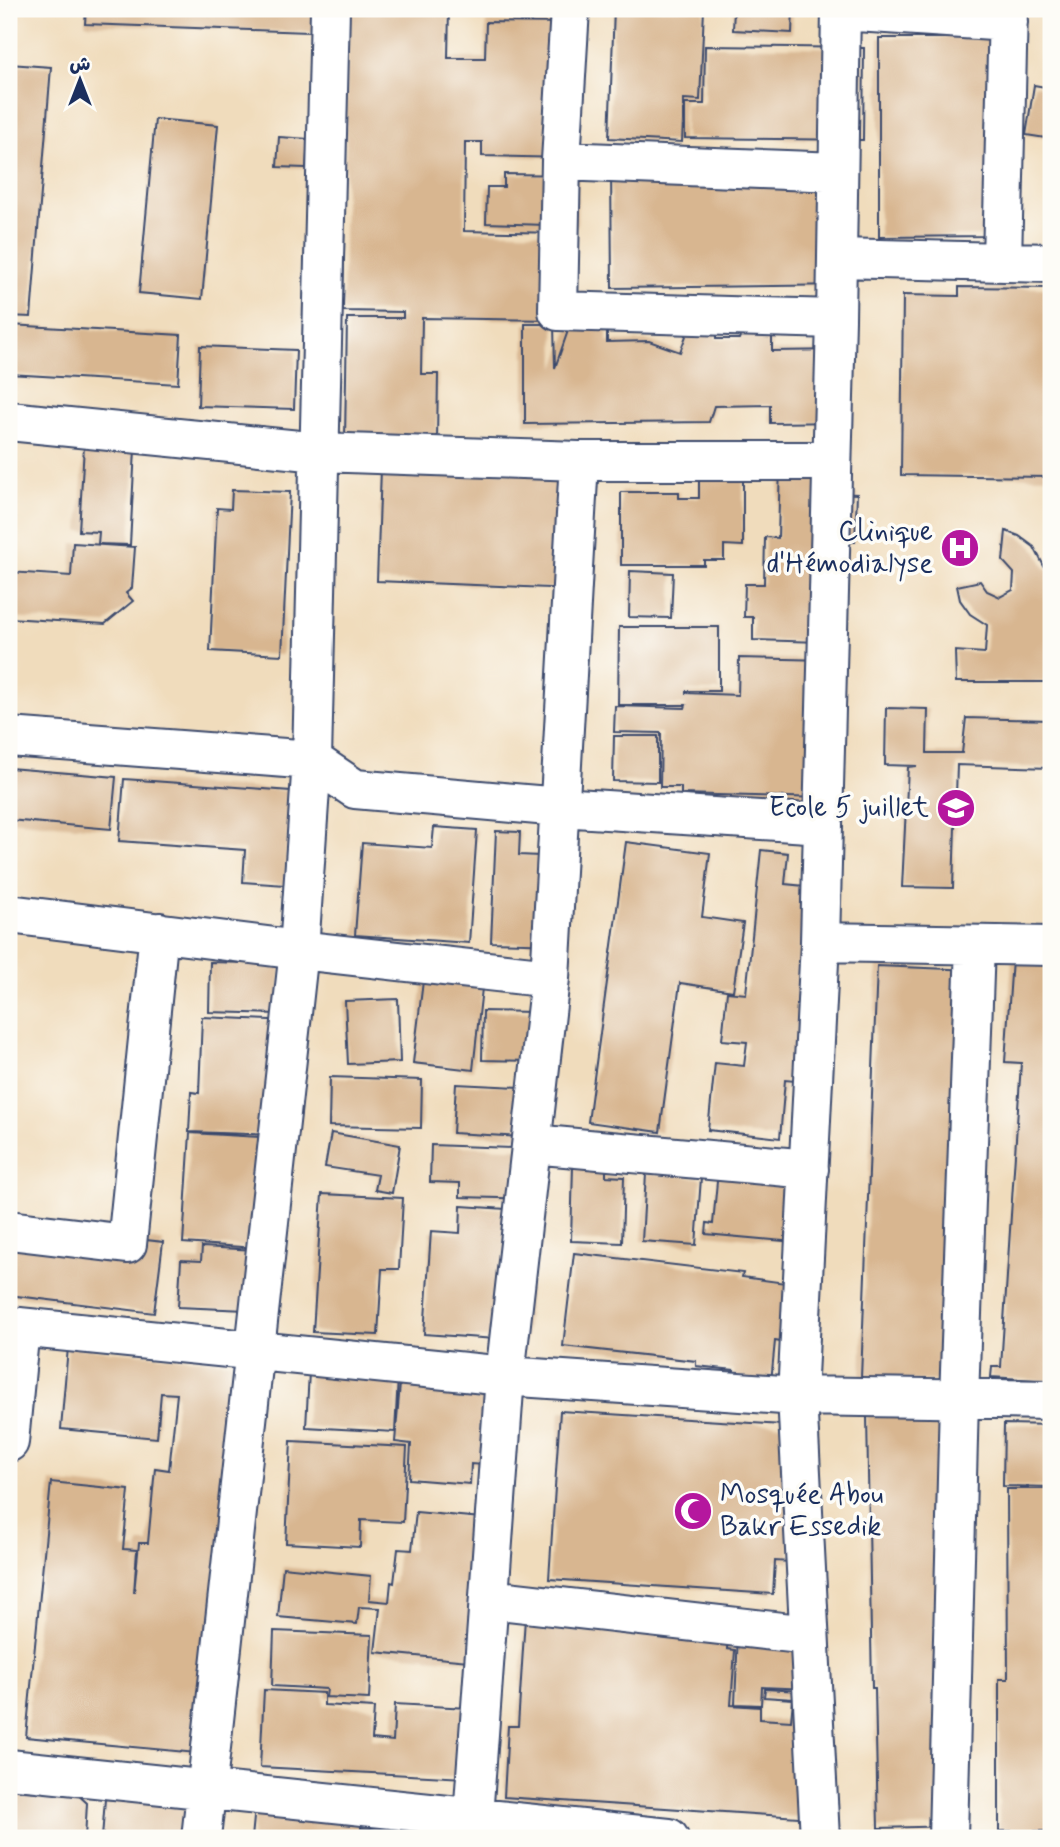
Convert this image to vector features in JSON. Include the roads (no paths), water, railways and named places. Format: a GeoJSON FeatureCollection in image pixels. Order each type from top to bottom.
{"type":"FeatureCollection","features":[{"type":"Feature","properties":{"kind":"street"},"geometry":{"type":"LineString","coordinates":[[201,1838],[299,950],[312,760],[330,9]]}},
{"type":"Feature","properties":{"kind":"street"},"geometry":{"type":"LineString","coordinates":[[570,9],[561,162],[558,311],[836,319]]}},
{"type":"Feature","properties":{"kind":"street"},"geometry":{"type":"LineString","coordinates":[[820,1838],[797,1396],[820,942],[841,10],[1008,15],[1002,261]]}},
{"type":"Feature","properties":{"kind":"street"},"geometry":{"type":"LineString","coordinates":[[561,162],[838,173]]}},
{"type":"Feature","properties":{"kind":"street"},"geometry":{"type":"LineString","coordinates":[[837,258],[1051,263]]}},
{"type":"Feature","properties":{"kind":"street"},"geometry":{"type":"LineString","coordinates":[[9,421],[319,452],[579,461],[832,461]]}},
{"type":"Feature","properties":{"kind":"street"},"geometry":{"type":"LineString","coordinates":[[473,1817],[505,1376],[550,978],[579,461]]}},
{"type":"Feature","properties":{"kind":"street"},"geometry":{"type":"LineString","coordinates":[[9,737],[312,760],[355,789],[560,807],[823,824]]}},
{"type":"Feature","properties":{"kind":"street"},"geometry":{"type":"LineString","coordinates":[[9,914],[550,978]]}},
{"type":"Feature","properties":{"kind":"street"},"geometry":{"type":"LineString","coordinates":[[9,1230],[127,1244],[159,932]]}},
{"type":"Feature","properties":{"kind":"street"},"geometry":{"type":"LineString","coordinates":[[820,942],[1051,946]]}},
{"type":"Feature","properties":{"kind":"street"},"geometry":{"type":"LineString","coordinates":[[948,1838],[959,1399],[975,945]]}},
{"type":"Feature","properties":{"kind":"street"},"geometry":{"type":"LineString","coordinates":[[532,1144],[808,1168]]}},
{"type":"Feature","properties":{"kind":"street"},"geometry":{"type":"LineString","coordinates":[[9,1442],[14,1326],[505,1376],[797,1396],[1051,1400]]}},
{"type":"Feature","properties":{"kind":"street"},"geometry":{"type":"LineString","coordinates":[[489,1599],[809,1635]]}},
{"type":"Feature","properties":{"kind":"street"},"geometry":{"type":"LineString","coordinates":[[9,1769],[666,1838]]}},
{"type":"Feature","properties":{"kind":"place","name":"Clinique d'Hémodialyse"},"geometry":{"type":"Point","coordinates":[960,548]}},
{"type":"Feature","properties":{"kind":"place","name":"Ecole 5 juillet"},"geometry":{"type":"Point","coordinates":[956,808]}},
{"type":"Feature","properties":{"kind":"place","name":"Mosquée Abou Bakr Essedik"},"geometry":{"type":"Point","coordinates":[693,1511]}}]}
